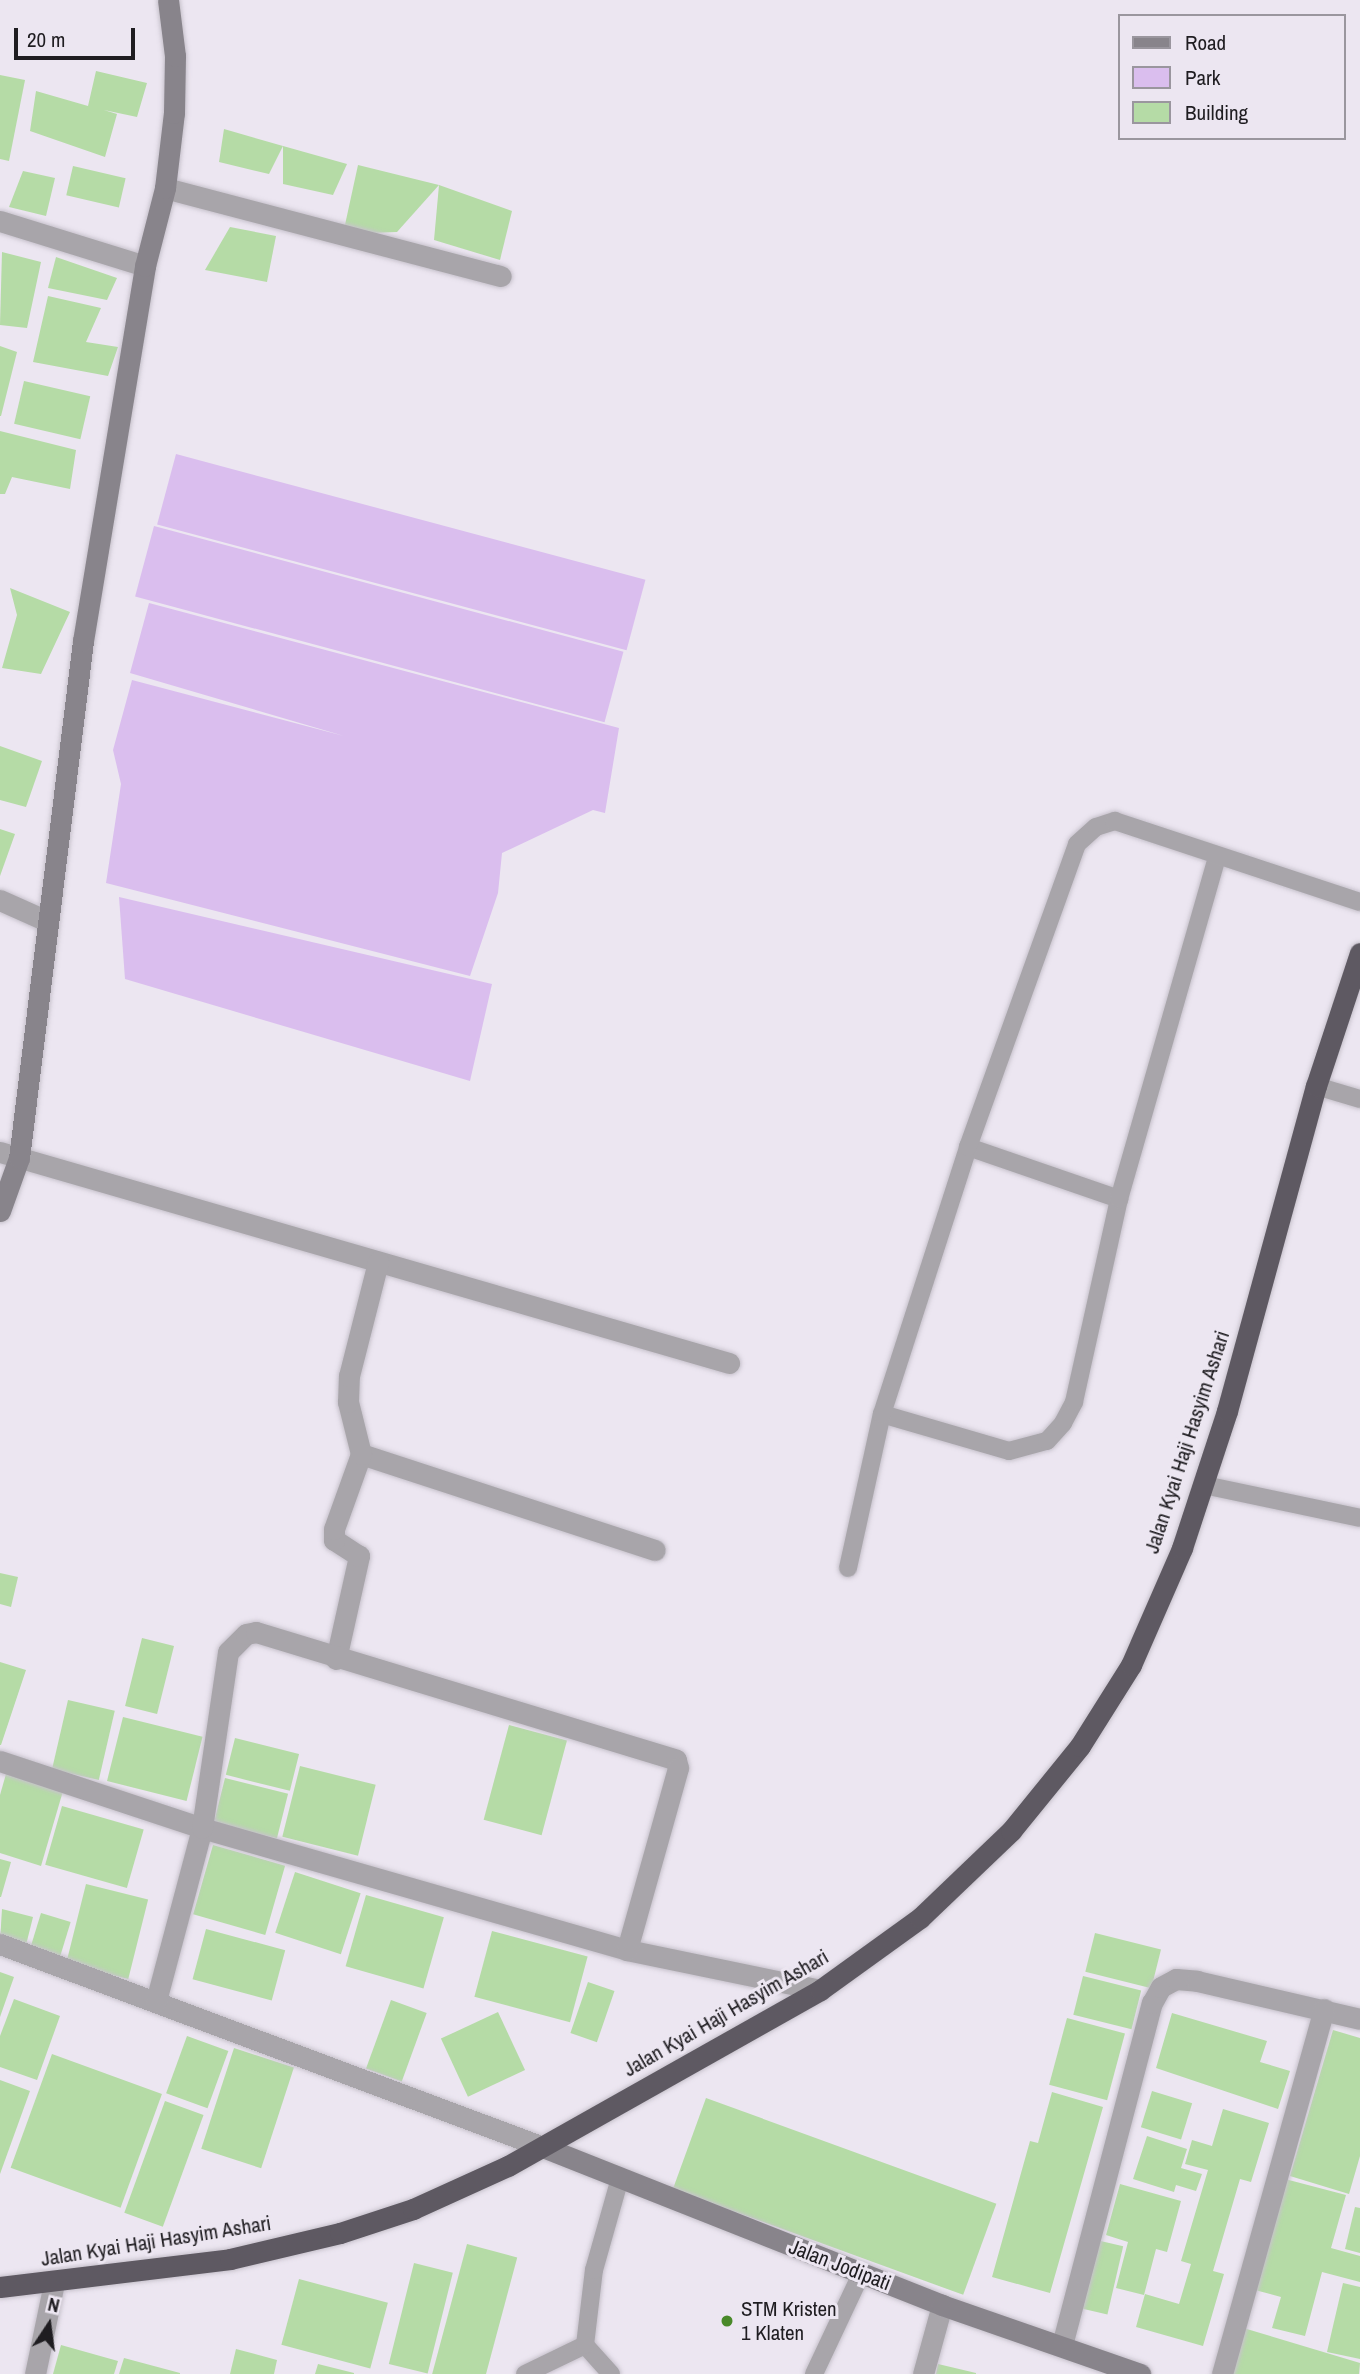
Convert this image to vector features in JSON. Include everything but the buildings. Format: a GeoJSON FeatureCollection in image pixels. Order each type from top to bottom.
{"type":"FeatureCollection","features":[{"type":"Feature","properties":{"kind":"highway","name":"Jalan Kyai Haji Hasyim Ashari"},"geometry":{"type":"LineString","coordinates":[[0,2287],[54,2283],[230,2259],[340,2233],[413,2209],[543,2147],[820,1990],[920,1918],[1012,1831],[1080,1746],[1130,1665],[1182,1548],[1204,1485],[1316,1086],[1360,953]]}},
{"type":"Feature","properties":{"kind":"street"},"geometry":{"type":"LineString","coordinates":[[0,1211],[47,921],[83,641],[145,266],[165,188],[174,79],[169,0]]}},
{"type":"Feature","properties":{"kind":"street"},"geometry":{"type":"LineString","coordinates":[[165,188],[501,276]]}},
{"type":"Feature","properties":{"kind":"street"},"geometry":{"type":"LineString","coordinates":[[0,221],[145,266]]}},
{"type":"Feature","properties":{"kind":"street"},"geometry":{"type":"LineString","coordinates":[[0,900],[47,921]]}},
{"type":"Feature","properties":{"kind":"street"},"geometry":{"type":"LineString","coordinates":[[10,1155],[729,1363]]}},
{"type":"Feature","properties":{"kind":"street"},"geometry":{"type":"LineString","coordinates":[[336,1659],[359,1556],[334,1540],[334,1529],[361,1454],[348,1402],[349,1376],[378,1262]]}},
{"type":"Feature","properties":{"kind":"street"},"geometry":{"type":"LineString","coordinates":[[361,1454],[655,1550]]}},
{"type":"Feature","properties":{"kind":"street"},"geometry":{"type":"LineString","coordinates":[[156,2001],[202,1828],[229,1652],[235,1643],[256,1632],[336,1659],[676,1760],[678,1768],[627,1950]]}},
{"type":"Feature","properties":{"kind":"street"},"geometry":{"type":"LineString","coordinates":[[0,1760],[202,1828],[627,1950],[820,1990]]}},
{"type":"Feature","properties":{"kind":"street"},"geometry":{"type":"LineString","coordinates":[[0,1944],[543,2147]]}},
{"type":"Feature","properties":{"kind":"street"},"geometry":{"type":"LineString","coordinates":[[1062,2345],[1152,2003],[1161,1987],[1176,1979],[1197,1981],[1360,2018]]}},
{"type":"Feature","properties":{"kind":"street"},"geometry":{"type":"LineString","coordinates":[[1222,2374],[1324,2009]]}},
{"type":"Feature","properties":{"kind":"street","name":"Jalan Jodipati"},"geometry":{"type":"LineString","coordinates":[[543,2147],[942,2305],[1140,2374]]}},
{"type":"Feature","properties":{"kind":"street"},"geometry":{"type":"LineString","coordinates":[[35,2374],[54,2283]]}},
{"type":"Feature","properties":{"kind":"street"},"geometry":{"type":"LineString","coordinates":[[923,2374],[942,2305]]}},
{"type":"Feature","properties":{"kind":"lane"},"geometry":{"type":"LineString","coordinates":[[848,1567],[882,1414],[968,1147],[1077,844],[1096,827],[1115,821],[1217,857],[1360,902]]}},
{"type":"Feature","properties":{"kind":"lane"},"geometry":{"type":"LineString","coordinates":[[882,1414],[1009,1451],[1030,1449],[1046,1441],[1074,1402],[1119,1199],[1217,857]]}},
{"type":"Feature","properties":{"kind":"lane"},"geometry":{"type":"LineString","coordinates":[[1316,1086],[1360,1099]]}},
{"type":"Feature","properties":{"kind":"lane"},"geometry":{"type":"LineString","coordinates":[[968,1147],[1119,1199]]}},
{"type":"Feature","properties":{"kind":"lane"},"geometry":{"type":"LineString","coordinates":[[1204,1485],[1360,1518]]}},
{"type":"Feature","properties":{"kind":"lane"},"geometry":{"type":"LineString","coordinates":[[611,2374],[585,2345],[594,2270],[620,2178]]}},
{"type":"Feature","properties":{"kind":"lane"},"geometry":{"type":"LineString","coordinates":[[814,2374],[861,2274]]}},
{"type":"Feature","properties":{"kind":"lane"},"geometry":{"type":"LineString","coordinates":[[525,2374],[585,2345]]}},
{"type":"Feature","properties":{"kind":"green space"},"geometry":{"type":"Polygon","coordinates":[[[176,454],[645,580],[627,650],[157,525],[176,454]]]}},
{"type":"Feature","properties":{"kind":"green space"},"geometry":{"type":"Polygon","coordinates":[[[154,526],[623,652],[605,722],[135,597],[154,526]]]}},
{"type":"Feature","properties":{"kind":"green space"},"geometry":{"type":"Polygon","coordinates":[[[149,603],[619,728],[605,813],[593,810],[502,853],[498,893],[470,976],[106,883],[121,784],[113,750],[132,680],[344,736],[130,673],[149,603]]]}},
{"type":"Feature","properties":{"kind":"green space"},"geometry":{"type":"Polygon","coordinates":[[[119,897],[492,984],[470,1081],[125,979],[119,897]]]}},
{"type":"Feature","properties":{"kind":"place","name":"STM Kristen 1 Klaten"},"geometry":{"type":"Point","coordinates":[727,2321]}}]}
